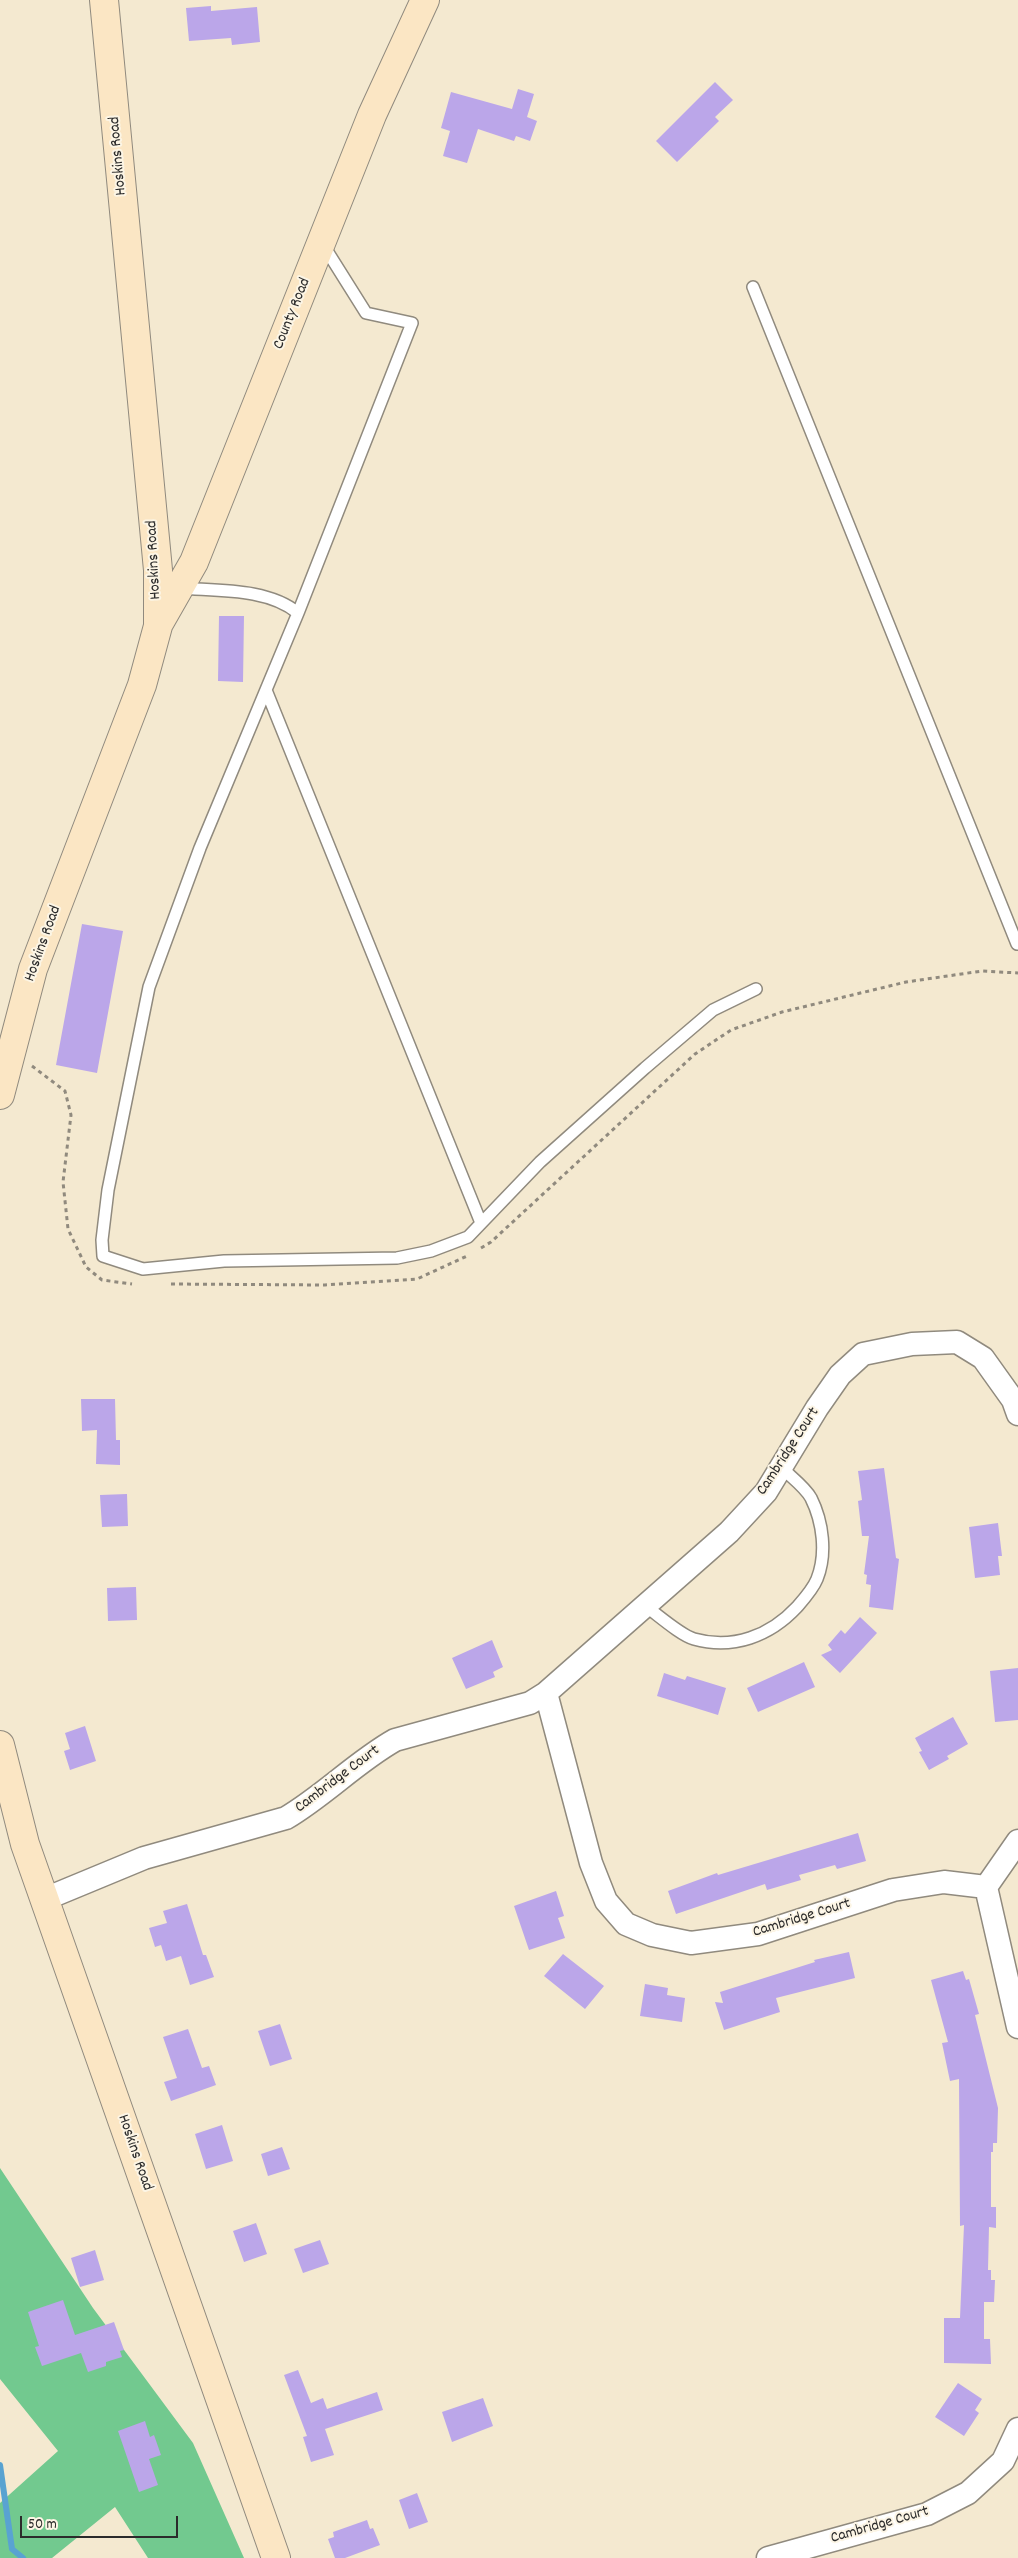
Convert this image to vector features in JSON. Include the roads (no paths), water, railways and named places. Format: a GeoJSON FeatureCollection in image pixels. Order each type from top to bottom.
{"type":"FeatureCollection","features":[{"type":"Feature","properties":{"kind":"street","name":"Hoskins Road"},"geometry":{"type":"LineString","coordinates":[[0,1095],[33,969],[142,685],[158,626],[158,570],[104,0]]}},
{"type":"Feature","properties":{"kind":"street","name":"County Road"},"geometry":{"type":"LineString","coordinates":[[158,626],[194,562],[372,115],[425,0]]}},
{"type":"Feature","properties":{"kind":"street","name":"Cambridge Court"},"geometry":{"type":"LineString","coordinates":[[45,1899],[144,1858],[286,1818],[307,1806],[375,1751],[395,1740],[530,1703],[546,1693],[729,1532],[766,1492],[817,1408],[840,1375],[863,1354],[912,1344],[957,1342],[983,1358],[1013,1400],[1018,1414]]}},
{"type":"Feature","properties":{"kind":"street","name":"Cambridge Court"},"geometry":{"type":"LineString","coordinates":[[546,1693],[590,1863],[606,1901],[626,1924],[652,1935],[691,1943],[758,1934],[893,1890],[944,1882],[986,1887]]}},
{"type":"Feature","properties":{"kind":"street","name":"Hoskins Road"},"geometry":{"type":"LineString","coordinates":[[0,1745],[25,1844],[276,2558]]}},
{"type":"Feature","properties":{"kind":"street"},"geometry":{"type":"LineString","coordinates":[[1018,1841],[986,1887],[1018,2027]]}},
{"type":"Feature","properties":{"kind":"street","name":"Cambridge Court"},"geometry":{"type":"LineString","coordinates":[[768,2558],[927,2514],[968,2493],[1002,2461],[1018,2429]]}},
{"type":"Feature","properties":{"kind":"lane"},"geometry":{"type":"LineString","coordinates":[[322,242],[366,313],[412,323],[298,613],[200,848],[149,987],[108,1190],[102,1240],[103,1256],[143,1269],[224,1261],[397,1258],[432,1251],[468,1237],[540,1162],[652,1062],[713,1010],[756,989]]}},
{"type":"Feature","properties":{"kind":"lane"},"geometry":{"type":"LineString","coordinates":[[752,287],[1017,944]]}},
{"type":"Feature","properties":{"kind":"lane"},"geometry":{"type":"LineString","coordinates":[[180,588],[250,594],[287,604],[298,613]]}},
{"type":"Feature","properties":{"kind":"lane"},"geometry":{"type":"LineString","coordinates":[[266,690],[481,1223]]}},
{"type":"Feature","properties":{"kind":"lane"},"geometry":{"type":"LineString","coordinates":[[644,1605],[692,1639],[722,1643],[758,1636],[788,1616],[804,1599],[817,1580],[822,1556],[822,1533],[810,1496],[782,1468]]}},
{"type":"Feature","properties":{"kind":"waterway"},"geometry":{"type":"LineString","coordinates":[[0,2465],[12,2549],[23,2558]]}}]}
